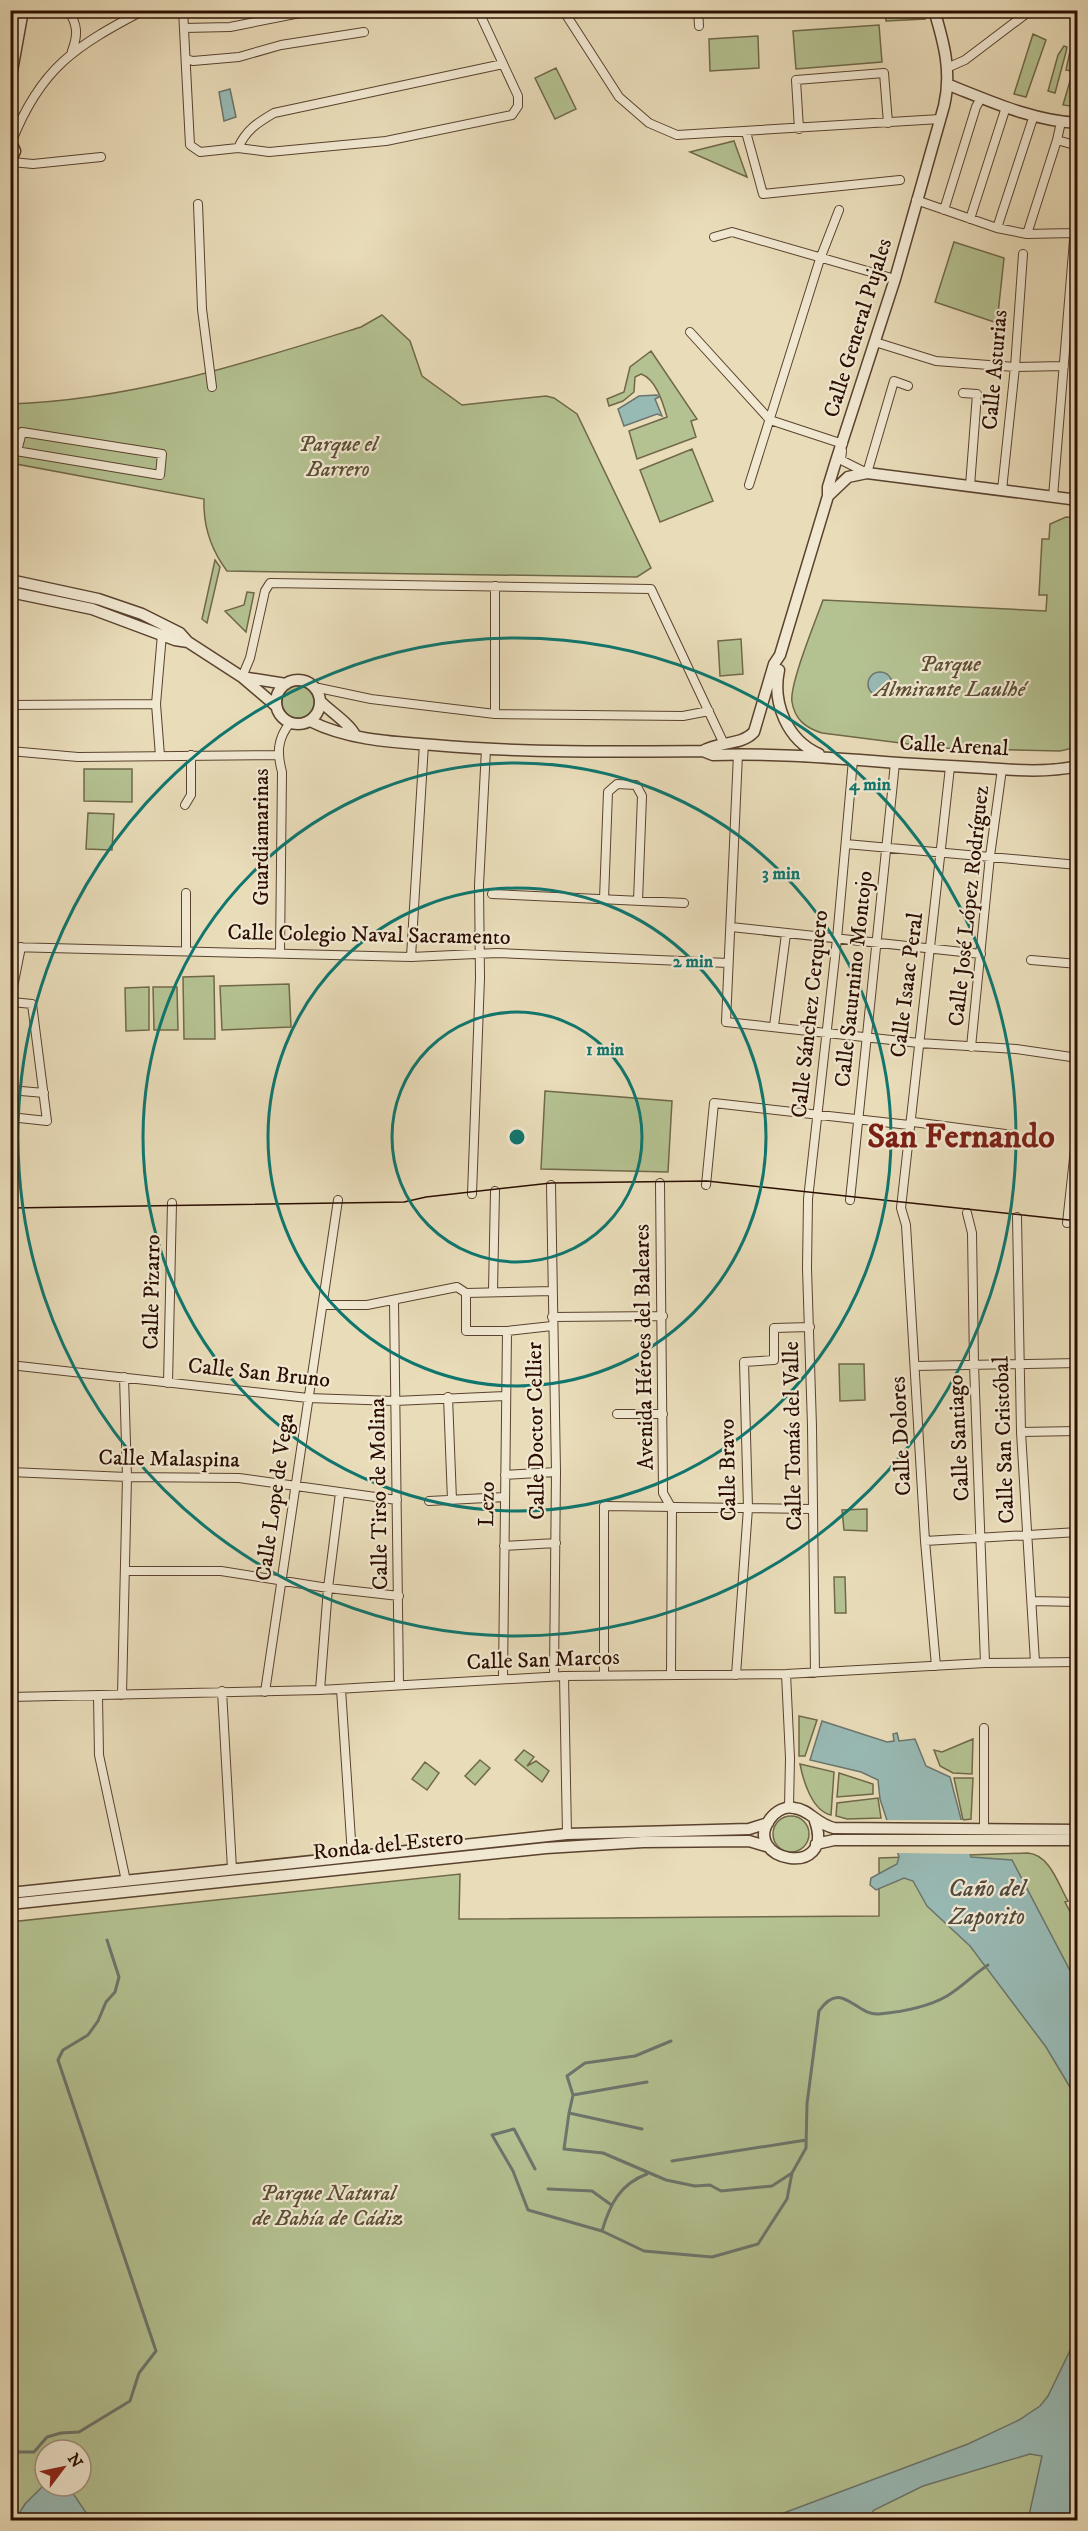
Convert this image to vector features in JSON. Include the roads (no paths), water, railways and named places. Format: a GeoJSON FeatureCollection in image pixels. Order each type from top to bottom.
{"type":"FeatureCollection","features":[{"type":"Feature","properties":{"kind":"street"},"geometry":{"type":"LineString","coordinates":[[68,10],[76,27],[77,39],[72,52]]}},
{"type":"Feature","properties":{"kind":"street"},"geometry":{"type":"LineString","coordinates":[[101,157],[33,164],[11,162],[15,152],[11,141],[19,121],[44,82],[72,52],[144,10]]}},
{"type":"Feature","properties":{"kind":"street"},"geometry":{"type":"LineString","coordinates":[[183,10],[188,137],[193,148],[200,152],[238,148],[269,152],[386,141],[507,117],[516,111],[519,101],[478,10]]}},
{"type":"Feature","properties":{"kind":"street"},"geometry":{"type":"LineString","coordinates":[[563,10],[619,97],[649,123],[677,135],[940,119]]}},
{"type":"Feature","properties":{"kind":"street"},"geometry":{"type":"LineString","coordinates":[[698,10],[699,26]]}},
{"type":"Feature","properties":{"kind":"street","name":"Calle General Pujales"},"geometry":{"type":"LineString","coordinates":[[780,655],[828,496],[828,487],[895,279],[949,85],[948,68],[934,10]]}},
{"type":"Feature","properties":{"kind":"street"},"geometry":{"type":"LineString","coordinates":[[948,68],[965,60],[1031,10]]}},
{"type":"Feature","properties":{"kind":"street"},"geometry":{"type":"LineString","coordinates":[[184,28],[230,27],[310,11]]}},
{"type":"Feature","properties":{"kind":"street"},"geometry":{"type":"LineString","coordinates":[[10,82],[22,15]]}},
{"type":"Feature","properties":{"kind":"street"},"geometry":{"type":"LineString","coordinates":[[186,59],[193,61],[239,57],[281,45],[364,32]]}},
{"type":"Feature","properties":{"kind":"street"},"geometry":{"type":"LineString","coordinates":[[238,148],[244,134],[274,112],[503,64]]}},
{"type":"Feature","properties":{"kind":"street"},"geometry":{"type":"LineString","coordinates":[[799,129],[796,80],[884,73],[888,123]]}},
{"type":"Feature","properties":{"kind":"street"},"geometry":{"type":"LineString","coordinates":[[949,85],[981,99],[1034,115],[1061,122],[1077,123]]}},
{"type":"Feature","properties":{"kind":"street"},"geometry":{"type":"LineString","coordinates":[[944,210],[976,107],[981,99]]}},
{"type":"Feature","properties":{"kind":"street"},"geometry":{"type":"LineString","coordinates":[[970,219],[1006,106]]}},
{"type":"Feature","properties":{"kind":"street"},"geometry":{"type":"LineString","coordinates":[[997,228],[1034,115]]}},
{"type":"Feature","properties":{"kind":"street"},"geometry":{"type":"LineString","coordinates":[[1026,234],[1061,122]]}},
{"type":"Feature","properties":{"kind":"street"},"geometry":{"type":"LineString","coordinates":[[746,132],[763,194],[900,180]]}},
{"type":"Feature","properties":{"kind":"street"},"geometry":{"type":"LineString","coordinates":[[1057,140],[1077,146]]}},
{"type":"Feature","properties":{"kind":"street"},"geometry":{"type":"LineString","coordinates":[[1053,497],[1077,191]]}},
{"type":"Feature","properties":{"kind":"street"},"geometry":{"type":"LineString","coordinates":[[916,200],[997,228],[1026,234],[1073,233]]}},
{"type":"Feature","properties":{"kind":"street"},"geometry":{"type":"LineString","coordinates":[[198,204],[202,309],[212,387]]}},
{"type":"Feature","properties":{"kind":"street"},"geometry":{"type":"LineString","coordinates":[[749,485],[820,259],[839,210]]}},
{"type":"Feature","properties":{"kind":"street"},"geometry":{"type":"LineString","coordinates":[[714,237],[732,232],[895,279]]}},
{"type":"Feature","properties":{"kind":"street","name":"Calle Asturias"},"geometry":{"type":"LineString","coordinates":[[1002,490],[1015,367],[1023,254]]}},
{"type":"Feature","properties":{"kind":"street"},"geometry":{"type":"LineString","coordinates":[[690,332],[770,420],[843,446],[841,460],[845,464],[867,473],[1077,500]]}},
{"type":"Feature","properties":{"kind":"street"},"geometry":{"type":"LineString","coordinates":[[875,342],[936,361],[1015,367],[1064,366]]}},
{"type":"Feature","properties":{"kind":"street"},"geometry":{"type":"LineString","coordinates":[[867,473],[894,381],[908,386]]}},
{"type":"Feature","properties":{"kind":"street"},"geometry":{"type":"LineString","coordinates":[[963,393],[977,394],[970,486]]}},
{"type":"Feature","properties":{"kind":"street"},"geometry":{"type":"LineString","coordinates":[[22,432],[162,454],[160,475],[14,450],[22,432]]}},
{"type":"Feature","properties":{"kind":"street"},"geometry":{"type":"LineString","coordinates":[[828,496],[848,477],[867,473]]}},
{"type":"Feature","properties":{"kind":"street"},"geometry":{"type":"LineString","coordinates":[[10,580],[98,599],[142,614],[180,633],[188,642],[242,677],[276,706],[283,719],[290,723],[301,724],[310,721],[318,712],[320,701]]}},
{"type":"Feature","properties":{"kind":"street"},"geometry":{"type":"LineString","coordinates":[[242,677],[250,658],[265,591],[270,583],[651,589],[724,744]]}},
{"type":"Feature","properties":{"kind":"street"},"geometry":{"type":"LineString","coordinates":[[495,586],[495,714]]}},
{"type":"Feature","properties":{"kind":"street"},"geometry":{"type":"LineString","coordinates":[[10,592],[92,609],[188,642]]}},
{"type":"Feature","properties":{"kind":"street"},"geometry":{"type":"LineString","coordinates":[[160,756],[156,704],[162,634]]}},
{"type":"Feature","properties":{"kind":"street"},"geometry":{"type":"LineString","coordinates":[[310,721],[346,736],[355,735],[486,749],[703,751],[745,738],[754,732],[774,664],[780,655]]}},
{"type":"Feature","properties":{"kind":"street"},"geometry":{"type":"LineString","coordinates":[[780,655],[777,686],[787,724],[805,747],[827,758]]}},
{"type":"Feature","properties":{"kind":"street"},"geometry":{"type":"LineString","coordinates":[[242,677],[286,684],[303,681],[314,687],[371,699],[495,714],[683,716],[709,711]]}},
{"type":"Feature","properties":{"kind":"street"},"geometry":{"type":"LineString","coordinates":[[276,706],[278,694],[286,684]]}},
{"type":"Feature","properties":{"kind":"street"},"geometry":{"type":"LineString","coordinates":[[314,687],[320,701],[336,718],[351,727],[355,735]]}},
{"type":"Feature","properties":{"kind":"street"},"geometry":{"type":"LineString","coordinates":[[10,705],[156,704]]}},
{"type":"Feature","properties":{"kind":"street","name":"Guardiamarinas"},"geometry":{"type":"LineString","coordinates":[[279,953],[282,772],[278,755],[282,732],[290,723]]}},
{"type":"Feature","properties":{"kind":"street"},"geometry":{"type":"LineString","coordinates":[[411,957],[424,744]]}},
{"type":"Feature","properties":{"kind":"street"},"geometry":{"type":"LineString","coordinates":[[472,1194],[479,885],[486,749]]}},
{"type":"Feature","properties":{"kind":"street"},"geometry":{"type":"LineString","coordinates":[[10,751],[78,757],[278,755]]}},
{"type":"Feature","properties":{"kind":"street","name":"Calle Arenal"},"geometry":{"type":"LineString","coordinates":[[703,751],[713,755],[791,754],[950,767],[1052,770],[1077,766]]}},
{"type":"Feature","properties":{"kind":"street"},"geometry":{"type":"LineString","coordinates":[[738,754],[726,1022],[971,1047],[1016,1049],[1023,1052],[1077,1059]]}},
{"type":"Feature","properties":{"kind":"street"},"geometry":{"type":"LineString","coordinates":[[185,805],[191,795],[191,755]]}},
{"type":"Feature","properties":{"kind":"street","name":"Calle Sánchez Cerquero"},"geometry":{"type":"LineString","coordinates":[[808,1199],[837,939],[853,760]]}},
{"type":"Feature","properties":{"kind":"street","name":"Calle Saturnino Montojo"},"geometry":{"type":"LineString","coordinates":[[850,1200],[895,763]]}},
{"type":"Feature","properties":{"kind":"street","name":"Calle Isaac Peral"},"geometry":{"type":"LineString","coordinates":[[901,1205],[950,767]]}},
{"type":"Feature","properties":{"kind":"street","name":"Calle José López Rodríguez"},"geometry":{"type":"LineString","coordinates":[[971,1047],[990,856],[1002,769]]}},
{"type":"Feature","properties":{"kind":"street"},"geometry":{"type":"LineString","coordinates":[[604,899],[608,792],[617,784],[636,785],[642,796],[638,901]]}},
{"type":"Feature","properties":{"kind":"street"},"geometry":{"type":"LineString","coordinates":[[846,844],[1077,865]]}},
{"type":"Feature","properties":{"kind":"street"},"geometry":{"type":"LineString","coordinates":[[186,893],[186,951]]}},
{"type":"Feature","properties":{"kind":"street"},"geometry":{"type":"LineString","coordinates":[[492,894],[684,903]]}},
{"type":"Feature","properties":{"kind":"street"},"geometry":{"type":"LineString","coordinates":[[731,927],[981,954]]}},
{"type":"Feature","properties":{"kind":"street"},"geometry":{"type":"LineString","coordinates":[[774,1026],[786,934]]}},
{"type":"Feature","properties":{"kind":"street","name":"Calle Colegio Naval Sacramento"},"geometry":{"type":"LineString","coordinates":[[10,946],[411,957],[497,953],[728,963]]}},
{"type":"Feature","properties":{"kind":"street"},"geometry":{"type":"LineString","coordinates":[[10,1022],[11,1002],[21,947]]}},
{"type":"Feature","properties":{"kind":"street"},"geometry":{"type":"LineString","coordinates":[[1031,960],[1077,964]]}},
{"type":"Feature","properties":{"kind":"street"},"geometry":{"type":"LineString","coordinates":[[10,1117],[47,1121],[32,1004],[11,1002]]}},
{"type":"Feature","properties":{"kind":"street"},"geometry":{"type":"LineString","coordinates":[[10,1090],[44,1093]]}},
{"type":"Feature","properties":{"kind":"street"},"geometry":{"type":"LineString","coordinates":[[706,1185],[714,1103],[1013,1135]]}},
{"type":"Feature","properties":{"kind":"street"},"geometry":{"type":"LineString","coordinates":[[1067,1223],[1077,1121]]}},
{"type":"Feature","properties":{"kind":"street","name":"Avenida Héroes del Baleares"},"geometry":{"type":"LineString","coordinates":[[660,1183],[663,1493],[672,1509],[671,1674]]}},
{"type":"Feature","properties":{"kind":"street","name":"Calle Doctor Cellier"},"geometry":{"type":"LineString","coordinates":[[551,1185],[559,1676],[567,1834]]}},
{"type":"Feature","properties":{"kind":"street"},"geometry":{"type":"LineString","coordinates":[[493,1291],[497,1227],[495,1191]]}},
{"type":"Feature","properties":{"kind":"street","name":"Calle Tomás del Valle"},"geometry":{"type":"LineString","coordinates":[[808,1199],[807,1268],[810,1327],[815,1673]]}},
{"type":"Feature","properties":{"kind":"street","name":"Calle Lope de Vega"},"geometry":{"type":"LineString","coordinates":[[265,1692],[338,1200]]}},
{"type":"Feature","properties":{"kind":"street","name":"Calle Pizarro"},"geometry":{"type":"LineString","coordinates":[[168,1383],[172,1203]]}},
{"type":"Feature","properties":{"kind":"street","name":"Calle Dolores"},"geometry":{"type":"LineString","coordinates":[[901,1205],[906,1225],[925,1541],[936,1666]]}},
{"type":"Feature","properties":{"kind":"street","name":"Calle Santiago"},"geometry":{"type":"LineString","coordinates":[[967,1212],[972,1233],[974,1364],[985,1663]]}},
{"type":"Feature","properties":{"kind":"street","name":"Calle San Cristóbal"},"geometry":{"type":"LineString","coordinates":[[1017,1217],[1021,1432],[1035,1662]]}},
{"type":"Feature","properties":{"kind":"street"},"geometry":{"type":"LineString","coordinates":[[323,1305],[367,1305],[458,1287],[466,1293],[552,1291]]}},
{"type":"Feature","properties":{"kind":"street"},"geometry":{"type":"LineString","coordinates":[[466,1293],[466,1331],[507,1331],[552,1321],[663,1316]]}},
{"type":"Feature","properties":{"kind":"street","name":"Calle Tirso de Molina"},"geometry":{"type":"LineString","coordinates":[[394,1301],[399,1685]]}},
{"type":"Feature","properties":{"kind":"street","name":"Calle Bravo"},"geometry":{"type":"LineString","coordinates":[[736,1675],[748,1508],[744,1362],[774,1360],[774,1328],[810,1327]]}},
{"type":"Feature","properties":{"kind":"street","name":"Lezo"},"geometry":{"type":"LineString","coordinates":[[502,1678],[507,1331]]}},
{"type":"Feature","properties":{"kind":"street"},"geometry":{"type":"LineString","coordinates":[[915,1366],[1077,1363]]}},
{"type":"Feature","properties":{"kind":"street","name":"Calle San Bruno"},"geometry":{"type":"LineString","coordinates":[[10,1365],[308,1398],[395,1401],[505,1396]]}},
{"type":"Feature","properties":{"kind":"street"},"geometry":{"type":"LineString","coordinates":[[122,1695],[127,1477],[124,1377]]}},
{"type":"Feature","properties":{"kind":"street"},"geometry":{"type":"LineString","coordinates":[[448,1397],[452,1500]]}},
{"type":"Feature","properties":{"kind":"street"},"geometry":{"type":"LineString","coordinates":[[617,1414],[663,1414]]}},
{"type":"Feature","properties":{"kind":"street"},"geometry":{"type":"LineString","coordinates":[[1021,1432],[1077,1431]]}},
{"type":"Feature","properties":{"kind":"street","name":"Calle Malaspina"},"geometry":{"type":"LineString","coordinates":[[10,1472],[127,1477],[239,1478],[397,1500]]}},
{"type":"Feature","properties":{"kind":"street"},"geometry":{"type":"LineString","coordinates":[[506,1475],[556,1472]]}},
{"type":"Feature","properties":{"kind":"street"},"geometry":{"type":"LineString","coordinates":[[320,1690],[328,1588],[340,1493]]}},
{"type":"Feature","properties":{"kind":"street"},"geometry":{"type":"LineString","coordinates":[[429,1501],[505,1497]]}},
{"type":"Feature","properties":{"kind":"street"},"geometry":{"type":"LineString","coordinates":[[604,1675],[604,1506],[672,1509],[811,1509]]}},
{"type":"Feature","properties":{"kind":"street"},"geometry":{"type":"LineString","coordinates":[[925,1541],[1077,1532]]}},
{"type":"Feature","properties":{"kind":"street"},"geometry":{"type":"LineString","coordinates":[[504,1546],[556,1543]]}},
{"type":"Feature","properties":{"kind":"street"},"geometry":{"type":"LineString","coordinates":[[125,1571],[221,1571],[328,1588],[399,1596]]}},
{"type":"Feature","properties":{"kind":"street"},"geometry":{"type":"LineString","coordinates":[[1033,1600],[1077,1602]]}},
{"type":"Feature","properties":{"kind":"street","name":"Calle San Marcos"},"geometry":{"type":"LineString","coordinates":[[10,1697],[98,1697],[222,1691],[265,1692],[502,1678],[786,1674],[985,1663],[1077,1662]]}},
{"type":"Feature","properties":{"kind":"street"},"geometry":{"type":"LineString","coordinates":[[786,1674],[790,1758],[789,1807]]}},
{"type":"Feature","properties":{"kind":"street"},"geometry":{"type":"LineString","coordinates":[[341,1689],[351,1855]]}},
{"type":"Feature","properties":{"kind":"street"},"geometry":{"type":"LineString","coordinates":[[222,1691],[232,1869]]}},
{"type":"Feature","properties":{"kind":"street"},"geometry":{"type":"LineString","coordinates":[[98,1697],[99,1755],[126,1881]]}},
{"type":"Feature","properties":{"kind":"street"},"geometry":{"type":"LineString","coordinates":[[984,1728],[984,1829]]}},
{"type":"Feature","properties":{"kind":"street"},"geometry":{"type":"LineString","coordinates":[[789,1807],[804,1810],[814,1821],[818,1836],[816,1844],[807,1855],[795,1859],[780,1857],[769,1847],[766,1839],[768,1823],[777,1812],[789,1807]]}},
{"type":"Feature","properties":{"kind":"street"},"geometry":{"type":"LineString","coordinates":[[814,1821],[834,1828],[888,1828],[968,1835],[1077,1840]]}},
{"type":"Feature","properties":{"kind":"street","name":"Ronda del Estero"},"geometry":{"type":"LineString","coordinates":[[10,1893],[351,1855],[567,1834],[748,1829],[768,1823]]}},
{"type":"Feature","properties":{"kind":"street"},"geometry":{"type":"LineString","coordinates":[[816,1844],[834,1840],[892,1840],[968,1835],[984,1829],[1077,1830]]}},
{"type":"Feature","properties":{"kind":"street","name":"Ronda del Estero"},"geometry":{"type":"LineString","coordinates":[[10,1904],[546,1848],[667,1842],[749,1842],[769,1847]]}},
{"type":"Feature","properties":{"kind":"water"},"geometry":{"type":"Polygon","coordinates":[[[230,89],[236,117],[224,121],[219,92],[230,89]]]}},
{"type":"Feature","properties":{"kind":"water"},"geometry":{"type":"Polygon","coordinates":[[[657,395],[659,397],[655,399],[662,416],[657,414],[624,426],[618,409],[639,396],[657,395]]]}},
{"type":"Feature","properties":{"kind":"water"},"geometry":{"type":"Polygon","coordinates":[[[880,672],[889,675],[892,684],[889,693],[880,696],[871,693],[868,684],[871,675],[880,672]]]}},
{"type":"Feature","properties":{"kind":"water","name":"Caño del Zaporito"},"geometry":{"type":"Polygon","coordinates":[[[822,1721],[887,1742],[894,1741],[893,1734],[897,1733],[899,1741],[915,1739],[926,1766],[950,1777],[971,1857],[1012,1860],[1077,1984],[1077,2099],[1046,2047],[970,1946],[927,1906],[913,1881],[904,1878],[876,1890],[870,1885],[871,1878],[897,1864],[899,1857],[880,1799],[878,1780],[861,1772],[810,1760],[822,1721]]]}},
{"type":"Feature","properties":{"kind":"water"},"geometry":{"type":"Polygon","coordinates":[[[1077,2336],[1077,2520],[1028,2520],[1042,2456],[1030,2454],[923,2486],[874,2510],[866,2520],[847,2520],[846,2518],[765,2520],[968,2444],[1019,2420],[1040,2406],[1048,2396],[1077,2336]]]}},
{"type":"Feature","properties":{"kind":"water"},"geometry":{"type":"Polygon","coordinates":[[[33,2496],[33,2498],[76,2498],[91,2520],[15,2520],[33,2496]]]}},
{"type":"Feature","properties":{"kind":"waterway"},"geometry":{"type":"LineString","coordinates":[[10,2452],[34,2452],[47,2437],[79,2432],[130,2401],[139,2373],[156,2351],[58,2060],[63,2050],[88,2035],[98,2021],[106,2002],[115,1992],[119,1977],[107,1940]]}},
{"type":"Feature","properties":{"kind":"waterway"},"geometry":{"type":"LineString","coordinates":[[642,2129],[569,2113],[564,2149],[603,2153],[666,2180],[695,2186],[710,2185],[721,2191],[772,2186],[792,2173],[806,2148],[807,2104],[819,2011],[827,2002],[835,1998],[842,1998],[863,2010],[879,2014],[914,2008],[947,1996],[988,1965]]}},
{"type":"Feature","properties":{"kind":"waterway"},"geometry":{"type":"LineString","coordinates":[[573,2095],[567,2076],[585,2063],[635,2056],[671,2041]]}},
{"type":"Feature","properties":{"kind":"waterway"},"geometry":{"type":"LineString","coordinates":[[569,2113],[573,2095],[647,2082]]}},
{"type":"Feature","properties":{"kind":"waterway"},"geometry":{"type":"LineString","coordinates":[[535,2169],[514,2129],[492,2135],[513,2171],[528,2210],[602,2231],[644,2251],[712,2257],[758,2244],[787,2199],[792,2173]]}},
{"type":"Feature","properties":{"kind":"waterway"},"geometry":{"type":"LineString","coordinates":[[672,2161],[806,2140]]}},
{"type":"Feature","properties":{"kind":"waterway"},"geometry":{"type":"LineString","coordinates":[[602,2231],[617,2196],[630,2183],[647,2174]]}},
{"type":"Feature","properties":{"kind":"waterway"},"geometry":{"type":"LineString","coordinates":[[548,2189],[592,2191],[610,2204]]}},
{"type":"Feature","properties":{"kind":"tram line"},"geometry":{"type":"LineString","coordinates":[[10,1208],[404,1202],[426,1197],[551,1183],[707,1181],[1078,1221]]}},
{"type":"Feature","properties":{"kind":"district","name":"San Fernando"},"geometry":{"type":"Point","coordinates":[961,1137]}},
{"type":"Feature","properties":{"kind":"park label","name":"Parque el Barrero"},"geometry":{"type":"Point","coordinates":[338,456]}},
{"type":"Feature","properties":{"kind":"park label","name":"Parque Almirante Laulhé"},"geometry":{"type":"Point","coordinates":[950,676]}},
{"type":"Feature","properties":{"kind":"park label","name":"Parque Natural de Bahía de Cádiz"},"geometry":{"type":"Point","coordinates":[328,2206]}}]}
